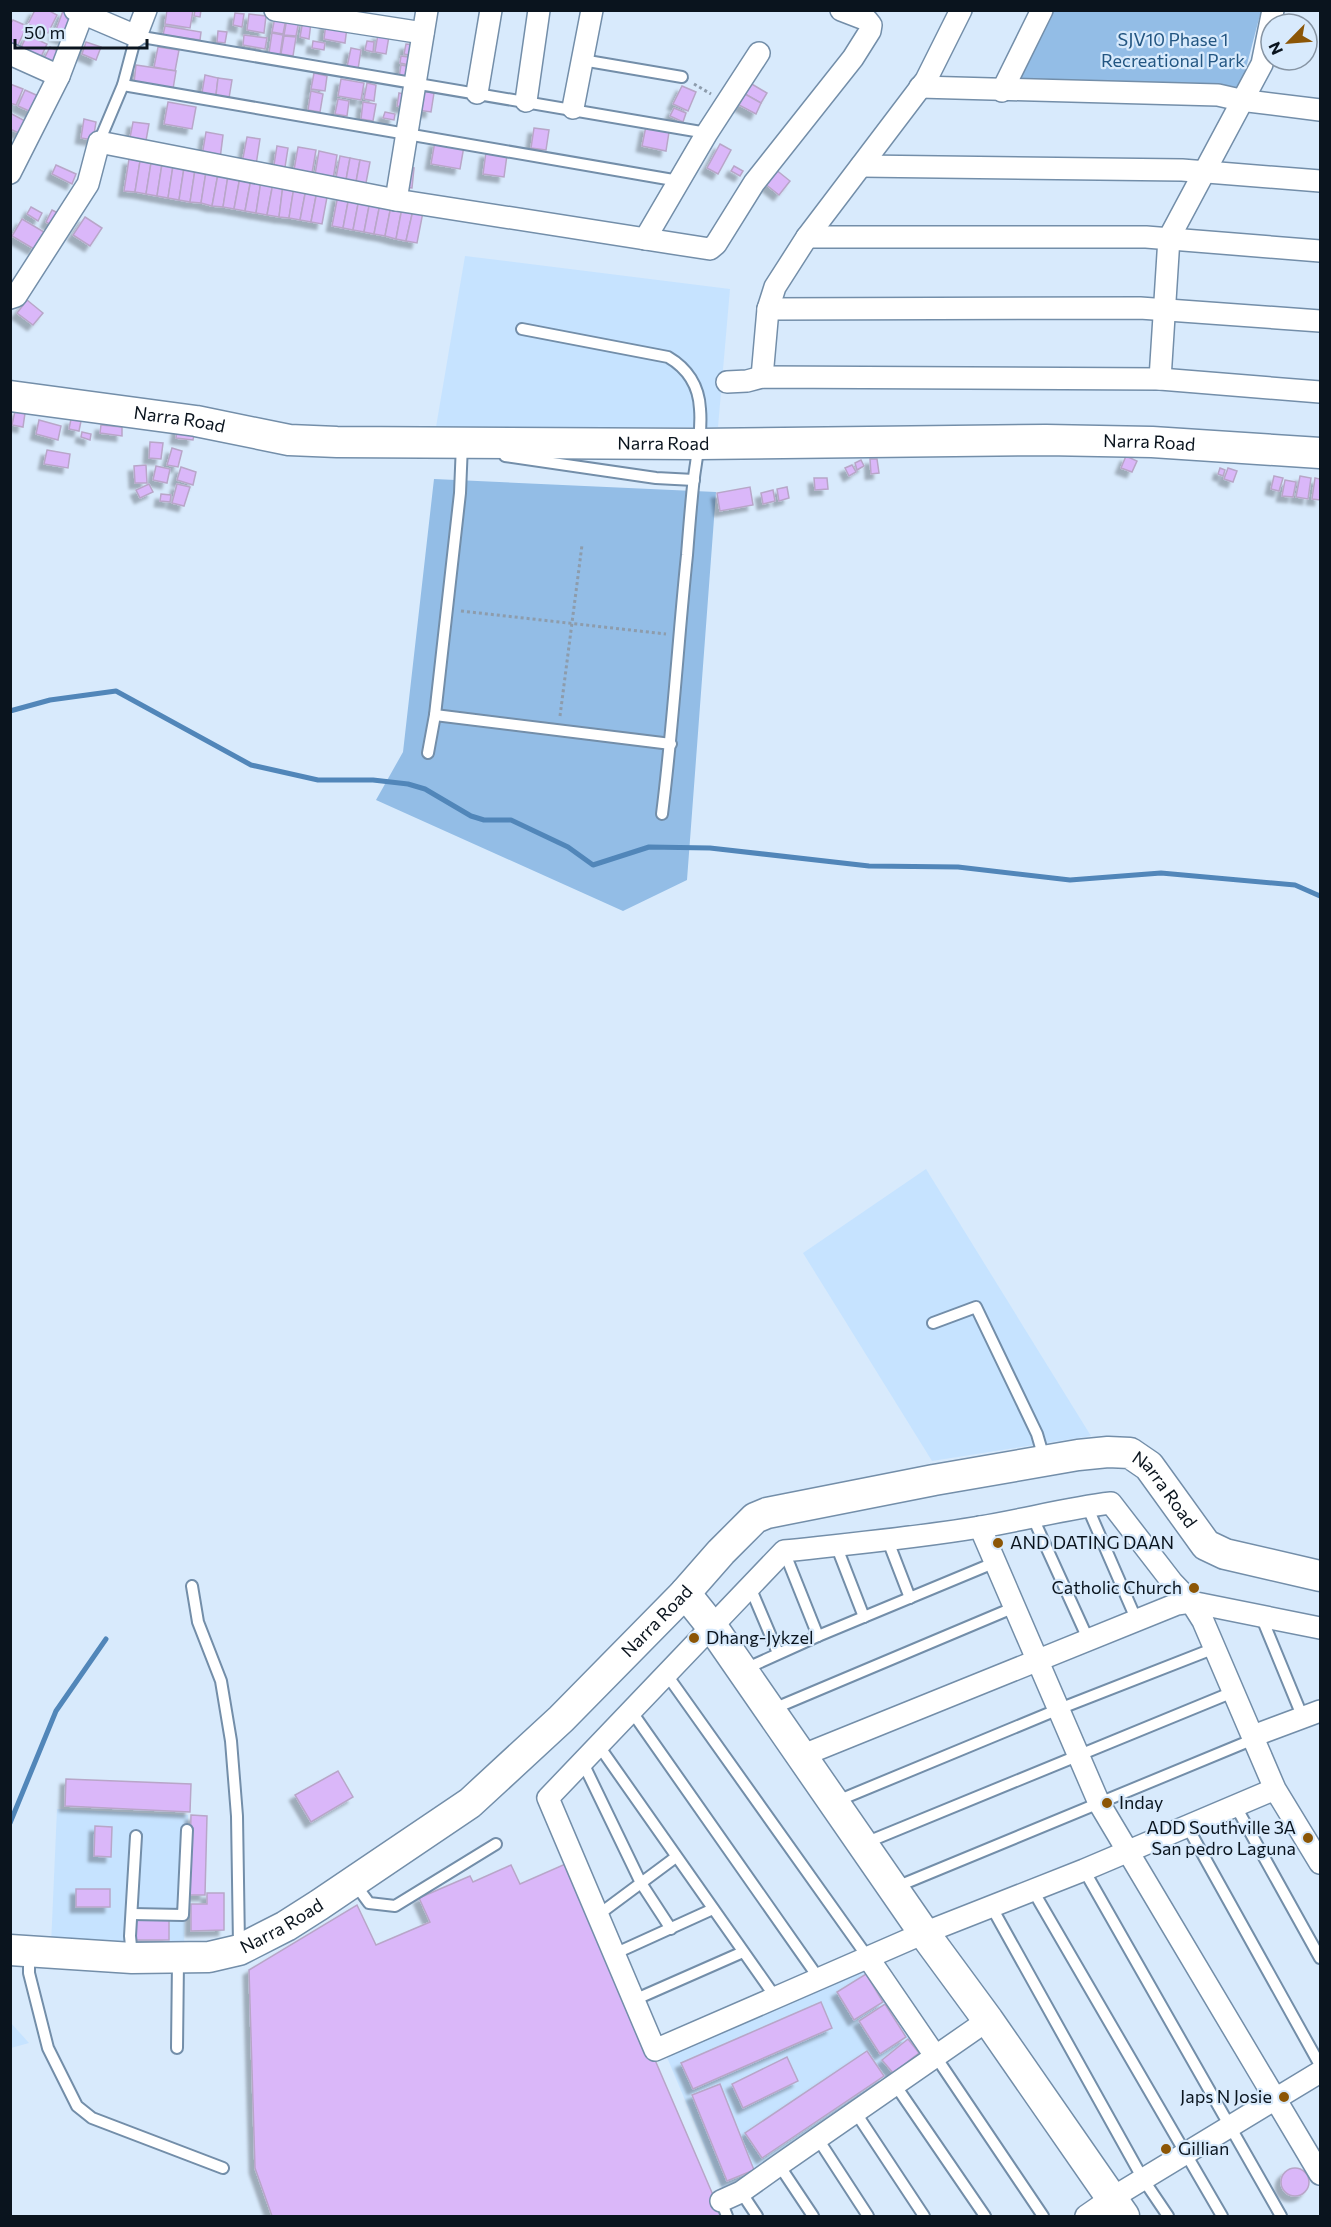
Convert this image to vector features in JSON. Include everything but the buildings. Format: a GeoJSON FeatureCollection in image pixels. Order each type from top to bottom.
{"type":"FeatureCollection","features":[{"type":"Feature","properties":{"kind":"street"},"geometry":{"type":"LineString","coordinates":[[10,173],[59,76],[81,12],[136,36],[146,10]]}},
{"type":"Feature","properties":{"kind":"street"},"geometry":{"type":"LineString","coordinates":[[275,10],[363,17],[423,33]]}},
{"type":"Feature","properties":{"kind":"street"},"geometry":{"type":"LineString","coordinates":[[396,200],[427,10]]}},
{"type":"Feature","properties":{"kind":"street"},"geometry":{"type":"LineString","coordinates":[[477,93],[491,10]]}},
{"type":"Feature","properties":{"kind":"street"},"geometry":{"type":"LineString","coordinates":[[526,101],[539,10]]}},
{"type":"Feature","properties":{"kind":"street"},"geometry":{"type":"LineString","coordinates":[[573,108],[592,10]]}},
{"type":"Feature","properties":{"kind":"street"},"geometry":{"type":"LineString","coordinates":[[10,298],[16,296],[88,184],[99,142],[396,200],[710,249],[716,244],[754,183],[853,58],[870,31],[871,25],[867,20],[841,10]]}},
{"type":"Feature","properties":{"kind":"street"},"geometry":{"type":"LineString","coordinates":[[762,377],[768,309],[775,287],[807,237],[926,80],[961,10]]}},
{"type":"Feature","properties":{"kind":"street"},"geometry":{"type":"LineString","coordinates":[[1002,91],[1042,10]]}},
{"type":"Feature","properties":{"kind":"street"},"geometry":{"type":"LineString","coordinates":[[1160,379],[1169,238],[1240,100],[1262,64],[1273,10]]}},
{"type":"Feature","properties":{"kind":"street"},"geometry":{"type":"LineString","coordinates":[[645,239],[707,133],[759,53]]}},
{"type":"Feature","properties":{"kind":"street"},"geometry":{"type":"LineString","coordinates":[[10,54],[59,76]]}},
{"type":"Feature","properties":{"kind":"street"},"geometry":{"type":"LineString","coordinates":[[920,87],[1218,95],[1320,110]]}},
{"type":"Feature","properties":{"kind":"street"},"geometry":{"type":"LineString","coordinates":[[861,166],[1182,170],[1320,181]]}},
{"type":"Feature","properties":{"kind":"street"},"geometry":{"type":"LineString","coordinates":[[807,237],[1169,238],[1320,251]]}},
{"type":"Feature","properties":{"kind":"street"},"geometry":{"type":"LineString","coordinates":[[768,309],[1140,308],[1320,321]]}},
{"type":"Feature","properties":{"kind":"street"},"geometry":{"type":"LineString","coordinates":[[727,382],[747,381],[762,377],[1160,379],[1320,392]]}},
{"type":"Feature","properties":{"kind":"street","name":"Narra Road"},"geometry":{"type":"LineString","coordinates":[[10,396],[196,421],[288,440],[699,444],[1152,442],[1320,453]]}},
{"type":"Feature","properties":{"kind":"street","name":"Narra Road"},"geometry":{"type":"LineString","coordinates":[[20,1951],[132,1958],[209,1957],[239,1950],[286,1926],[470,1803],[561,1719],[755,1518],[767,1513],[1044,1461],[1108,1452],[1130,1453],[1149,1466],[1206,1545],[1225,1554],[1320,1576]]}},
{"type":"Feature","properties":{"kind":"street"},"geometry":{"type":"LineString","coordinates":[[1275,1789],[1084,1870],[924,1933],[869,1959],[655,2050],[548,1798],[784,1551],[888,1541],[1111,1503],[1191,1602],[1203,1621],[1275,1789],[1320,1863]]}},
{"type":"Feature","properties":{"kind":"street"},"geometry":{"type":"LineString","coordinates":[[980,1527],[1099,1803],[1320,2174]]}},
{"type":"Feature","properties":{"kind":"street"},"geometry":{"type":"LineString","coordinates":[[685,1593],[742,1670],[1118,2207]]}},
{"type":"Feature","properties":{"kind":"street"},"geometry":{"type":"LineString","coordinates":[[801,1756],[1177,1604],[1191,1602],[1320,1630]]}},
{"type":"Feature","properties":{"kind":"street"},"geometry":{"type":"LineString","coordinates":[[1253,1738],[1312,1714]]}},
{"type":"Feature","properties":{"kind":"street"},"geometry":{"type":"LineString","coordinates":[[869,1959],[936,2057]]}},
{"type":"Feature","properties":{"kind":"street"},"geometry":{"type":"LineString","coordinates":[[724,2209],[741,2192],[988,2020]]}},
{"type":"Feature","properties":{"kind":"street"},"geometry":{"type":"LineString","coordinates":[[1086,2217],[1118,2207],[1143,2179],[1320,2072]]}},
{"type":"Feature","properties":{"kind":"lane"},"geometry":{"type":"LineString","coordinates":[[99,142],[123,85],[136,36],[573,108],[707,133]]}},
{"type":"Feature","properties":{"kind":"lane"},"geometry":{"type":"LineString","coordinates":[[582,60],[682,77]]}},
{"type":"Feature","properties":{"kind":"lane"},"geometry":{"type":"LineString","coordinates":[[123,85],[407,132],[679,181]]}},
{"type":"Feature","properties":{"kind":"lane"},"geometry":{"type":"LineString","coordinates":[[522,330],[668,357],[680,364],[691,378],[697,392],[700,407],[699,444],[679,635],[671,744],[662,814]]}},
{"type":"Feature","properties":{"kind":"lane"},"geometry":{"type":"LineString","coordinates":[[428,753],[435,715],[466,442],[487,453],[656,478],[694,480]]}},
{"type":"Feature","properties":{"kind":"lane"},"geometry":{"type":"LineString","coordinates":[[435,715],[671,744]]}},
{"type":"Feature","properties":{"kind":"lane"},"geometry":{"type":"LineString","coordinates":[[933,1323],[976,1307],[1037,1434],[1044,1461]]}},
{"type":"Feature","properties":{"kind":"lane"},"geometry":{"type":"LineString","coordinates":[[1087,1506],[1137,1621]]}},
{"type":"Feature","properties":{"kind":"lane"},"geometry":{"type":"LineString","coordinates":[[1033,1518],[1089,1641]]}},
{"type":"Feature","properties":{"kind":"lane"},"geometry":{"type":"LineString","coordinates":[[888,1541],[910,1598]]}},
{"type":"Feature","properties":{"kind":"lane"},"geometry":{"type":"LineString","coordinates":[[836,1545],[864,1617]]}},
{"type":"Feature","properties":{"kind":"lane"},"geometry":{"type":"LineString","coordinates":[[784,1551],[818,1636]]}},
{"type":"Feature","properties":{"kind":"lane"},"geometry":{"type":"LineString","coordinates":[[742,1670],[996,1562]]}},
{"type":"Feature","properties":{"kind":"lane"},"geometry":{"type":"LineString","coordinates":[[192,1586],[198,1622],[221,1681],[231,1742],[237,1816],[239,1950]]}},
{"type":"Feature","properties":{"kind":"lane"},"geometry":{"type":"LineString","coordinates":[[750,1587],[778,1653]]}},
{"type":"Feature","properties":{"kind":"lane"},"geometry":{"type":"LineString","coordinates":[[770,1710],[1015,1607]]}},
{"type":"Feature","properties":{"kind":"lane"},"geometry":{"type":"LineString","coordinates":[[1261,1616],[1312,1714]]}},
{"type":"Feature","properties":{"kind":"lane"},"geometry":{"type":"LineString","coordinates":[[834,1803],[1059,1709],[1215,1648]]}},
{"type":"Feature","properties":{"kind":"lane"},"geometry":{"type":"LineString","coordinates":[[667,1675],[869,1959]]}},
{"type":"Feature","properties":{"kind":"lane"},"geometry":{"type":"LineString","coordinates":[[862,1844],[1233,1692]]}},
{"type":"Feature","properties":{"kind":"lane"},"geometry":{"type":"LineString","coordinates":[[632,1712],[820,1980]]}},
{"type":"Feature","properties":{"kind":"lane"},"geometry":{"type":"LineString","coordinates":[[893,1888],[1253,1738]]}},
{"type":"Feature","properties":{"kind":"lane"},"geometry":{"type":"LineString","coordinates":[[599,1746],[776,1998]]}},
{"type":"Feature","properties":{"kind":"lane"},"geometry":{"type":"LineString","coordinates":[[583,1763],[641,1883],[671,1929]]}},
{"type":"Feature","properties":{"kind":"lane"},"geometry":{"type":"LineString","coordinates":[[1235,1805],[1320,1958]]}},
{"type":"Feature","properties":{"kind":"lane"},"geometry":{"type":"LineString","coordinates":[[1187,1826],[1320,2065]]}},
{"type":"Feature","properties":{"kind":"lane"},"geometry":{"type":"LineString","coordinates":[[132,1914],[183,1915],[187,1830]]}},
{"type":"Feature","properties":{"kind":"lane"},"geometry":{"type":"LineString","coordinates":[[132,1958],[130,1936],[136,1836]]}},
{"type":"Feature","properties":{"kind":"lane"},"geometry":{"type":"LineString","coordinates":[[354,1882],[369,1903],[394,1906],[496,1845]]}},
{"type":"Feature","properties":{"kind":"lane"},"geometry":{"type":"LineString","coordinates":[[598,1916],[676,1857]]}},
{"type":"Feature","properties":{"kind":"lane"},"geometry":{"type":"LineString","coordinates":[[1084,1870],[1281,2217]]}},
{"type":"Feature","properties":{"kind":"lane"},"geometry":{"type":"LineString","coordinates":[[1032,1889],[1222,2217]]}},
{"type":"Feature","properties":{"kind":"lane"},"geometry":{"type":"LineString","coordinates":[[991,1906],[1143,2179],[1167,2217]]}},
{"type":"Feature","properties":{"kind":"lane"},"geometry":{"type":"LineString","coordinates":[[614,1954],[713,1909]]}},
{"type":"Feature","properties":{"kind":"lane"},"geometry":{"type":"LineString","coordinates":[[20,1951],[29,1973],[48,2048],[77,2106],[92,2118],[223,2168]]}},
{"type":"Feature","properties":{"kind":"lane"},"geometry":{"type":"LineString","coordinates":[[634,2000],[743,1952]]}},
{"type":"Feature","properties":{"kind":"lane"},"geometry":{"type":"LineString","coordinates":[[177,2048],[178,1957]]}},
{"type":"Feature","properties":{"kind":"lane"},"geometry":{"type":"LineString","coordinates":[[936,2057],[1043,2217]]}},
{"type":"Feature","properties":{"kind":"lane"},"geometry":{"type":"LineString","coordinates":[[896,2086],[985,2217]]}},
{"type":"Feature","properties":{"kind":"lane"},"geometry":{"type":"LineString","coordinates":[[856,2113],[924,2217]]}},
{"type":"Feature","properties":{"kind":"lane"},"geometry":{"type":"LineString","coordinates":[[818,2139],[868,2217]]}},
{"type":"Feature","properties":{"kind":"lane"},"geometry":{"type":"LineString","coordinates":[[779,2165],[813,2217]]}},
{"type":"Feature","properties":{"kind":"lane"},"geometry":{"type":"LineString","coordinates":[[741,2192],[757,2217]]}},
{"type":"Feature","properties":{"kind":"path"},"geometry":{"type":"LineString","coordinates":[[682,77],[727,103]]}},
{"type":"Feature","properties":{"kind":"path"},"geometry":{"type":"LineString","coordinates":[[558,730],[582,545]]}},
{"type":"Feature","properties":{"kind":"path"},"geometry":{"type":"LineString","coordinates":[[447,609],[679,635]]}},
{"type":"Feature","properties":{"kind":"shaded area"},"geometry":{"type":"Polygon","coordinates":[[[465,256],[730,289],[718,427],[436,427],[465,256]]]}},
{"type":"Feature","properties":{"kind":"shaded area"},"geometry":{"type":"Polygon","coordinates":[[[926,1169],[1091,1436],[932,1461],[803,1253],[926,1169]]]}},
{"type":"Feature","properties":{"kind":"shaded area"},"geometry":{"type":"Polygon","coordinates":[[[57,1809],[188,1815],[184,1947],[51,1945],[57,1809]]]}},
{"type":"Feature","properties":{"kind":"shaded area"},"geometry":{"type":"Polygon","coordinates":[[[867,1967],[925,2055],[762,2168],[723,2190],[666,2055],[867,1967]]]}},
{"type":"Feature","properties":{"kind":"shaded area"},"geometry":{"type":"Polygon","coordinates":[[[11,2023],[29,2043],[11,2048],[11,2023]]]}},
{"type":"Feature","properties":{"kind":"green space","name":"SJV10 Phase 1 Recreational Park"},"geometry":{"type":"Polygon","coordinates":[[[1051,11],[1261,11],[1240,91],[1014,87],[1051,11]]]}},
{"type":"Feature","properties":{"kind":"green space"},"geometry":{"type":"Polygon","coordinates":[[[434,479],[716,492],[687,880],[623,911],[376,800],[403,752],[434,479]]]}},
{"type":"Feature","properties":{"kind":"waterway"},"geometry":{"type":"LineString","coordinates":[[10,711],[50,700],[116,691],[251,765],[318,780],[373,780],[408,784],[425,789],[471,816],[484,820],[511,820],[568,847],[593,865],[649,847],[710,848],[869,866],[958,867],[1070,880],[1161,873],[1295,885],[1320,896]]}},
{"type":"Feature","properties":{"kind":"waterway"},"geometry":{"type":"LineString","coordinates":[[10,1823],[56,1711],[106,1639]]}},
{"type":"Feature","properties":{"kind":"place","name":"AND DATING DAAN"},"geometry":{"type":"Point","coordinates":[998,1543]}},
{"type":"Feature","properties":{"kind":"place","name":"Catholic Church"},"geometry":{"type":"Point","coordinates":[1194,1588]}},
{"type":"Feature","properties":{"kind":"place","name":"Dhang-Jykzel"},"geometry":{"type":"Point","coordinates":[694,1638]}},
{"type":"Feature","properties":{"kind":"place","name":"Inday"},"geometry":{"type":"Point","coordinates":[1107,1803]}},
{"type":"Feature","properties":{"kind":"place","name":"ADD Southville 3A San pedro Laguna"},"geometry":{"type":"Point","coordinates":[1308,1838]}},
{"type":"Feature","properties":{"kind":"place","name":"Japs N Josie"},"geometry":{"type":"Point","coordinates":[1284,2097]}},
{"type":"Feature","properties":{"kind":"place","name":"Gillian"},"geometry":{"type":"Point","coordinates":[1166,2149]}}]}
